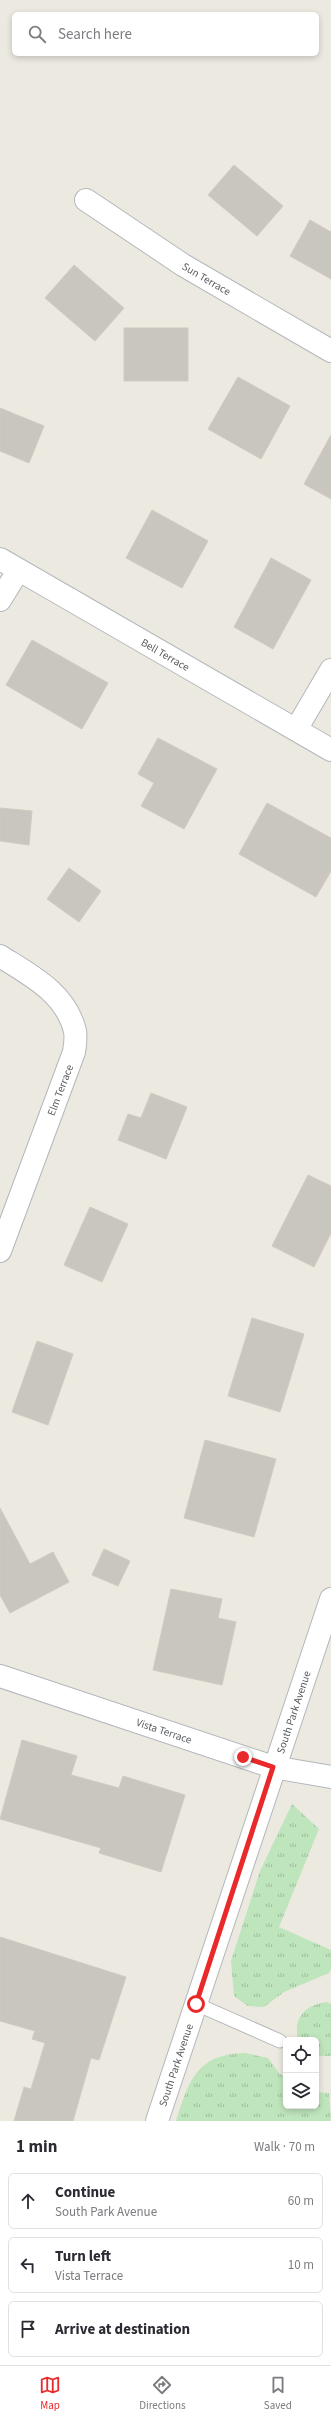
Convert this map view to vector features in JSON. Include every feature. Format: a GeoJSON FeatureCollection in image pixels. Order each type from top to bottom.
{"type":"FeatureCollection","features":[{"type":"Feature","properties":{"kind":"street","name":"Sun Terrace"},"geometry":{"type":"LineString","coordinates":[[86,200],[183,265],[331,351]]}},
{"type":"Feature","properties":{"kind":"street","name":"Bell Terrace"},"geometry":{"type":"LineString","coordinates":[[0,559],[18,571],[296,728],[331,750]]}},
{"type":"Feature","properties":{"kind":"street"},"geometry":{"type":"LineString","coordinates":[[0,600],[18,571]]}},
{"type":"Feature","properties":{"kind":"street"},"geometry":{"type":"LineString","coordinates":[[296,728],[331,670]]}},
{"type":"Feature","properties":{"kind":"street","name":"Elm Terrace"},"geometry":{"type":"LineString","coordinates":[[0,956],[46,986],[64,1006],[75,1031],[74,1052],[0,1250]]}},
{"type":"Feature","properties":{"kind":"street","name":"South Park Avenue"},"geometry":{"type":"LineString","coordinates":[[157,2121],[273,1767],[331,1599]]}},
{"type":"Feature","properties":{"kind":"street","name":"Vista Terrace"},"geometry":{"type":"LineString","coordinates":[[0,1676],[273,1767],[331,1777]]}},
{"type":"Feature","properties":{"kind":"lane"},"geometry":{"type":"LineString","coordinates":[[196,2004],[280,2040]]}},
{"type":"Feature","properties":{"kind":"green space"},"geometry":{"type":"Polygon","coordinates":[[[292,1804],[319,1829],[279,1927],[331,1950],[331,1969],[329,1973],[284,1992],[264,2007],[248,2006],[234,1996],[231,1961],[260,1871],[292,1804]]]}},
{"type":"Feature","properties":{"kind":"green space"},"geometry":{"type":"Polygon","coordinates":[[[327,2002],[331,2004],[331,2056],[319,2056],[319,2037],[298,2037],[297,2025],[302,2014],[312,2006],[327,2002]]]}},
{"type":"Feature","properties":{"kind":"green space"},"geometry":{"type":"Polygon","coordinates":[[[245,2053],[268,2058],[279,2073],[283,2076],[283,2109],[319,2109],[319,2092],[329,2093],[331,2121],[176,2121],[186,2093],[197,2072],[216,2058],[245,2053]]]}},
{"type":"Feature","properties":{"kind":"building"},"geometry":{"type":"Polygon","coordinates":[[[234,165],[283,206],[257,236],[208,195],[234,165]]]}},
{"type":"Feature","properties":{"kind":"building"},"geometry":{"type":"Polygon","coordinates":[[[310,220],[331,232],[331,279],[290,256],[310,220]]]}},
{"type":"Feature","properties":{"kind":"building"},"geometry":{"type":"Polygon","coordinates":[[[74,265],[124,308],[95,341],[45,298],[74,265]]]}},
{"type":"Feature","properties":{"kind":"building"},"geometry":{"type":"Polygon","coordinates":[[[124,328],[188,328],[188,381],[124,381],[124,328]]]}},
{"type":"Feature","properties":{"kind":"building"},"geometry":{"type":"Polygon","coordinates":[[[238,377],[290,406],[261,459],[208,429],[238,377]]]}},
{"type":"Feature","properties":{"kind":"building"},"geometry":{"type":"Polygon","coordinates":[[[0,408],[44,426],[29,463],[0,451],[0,408]]]}},
{"type":"Feature","properties":{"kind":"building"},"geometry":{"type":"Polygon","coordinates":[[[331,435],[331,499],[304,484],[331,435]]]}},
{"type":"Feature","properties":{"kind":"building"},"geometry":{"type":"Polygon","coordinates":[[[152,510],[208,541],[182,588],[126,558],[152,510]]]}},
{"type":"Feature","properties":{"kind":"building"},"geometry":{"type":"Polygon","coordinates":[[[271,558],[311,580],[273,649],[234,627],[271,558]]]}},
{"type":"Feature","properties":{"kind":"building"},"geometry":{"type":"Polygon","coordinates":[[[32,640],[108,683],[82,729],[6,685],[32,640]]]}},
{"type":"Feature","properties":{"kind":"building"},"geometry":{"type":"Polygon","coordinates":[[[158,738],[217,769],[184,829],[141,806],[154,783],[138,774],[158,738]]]}},
{"type":"Feature","properties":{"kind":"building"},"geometry":{"type":"Polygon","coordinates":[[[267,803],[331,838],[331,871],[316,897],[239,854],[267,803]]]}},
{"type":"Feature","properties":{"kind":"building"},"geometry":{"type":"Polygon","coordinates":[[[0,808],[32,811],[29,845],[0,841],[0,808]]]}},
{"type":"Feature","properties":{"kind":"building"},"geometry":{"type":"Polygon","coordinates":[[[69,868],[101,891],[79,922],[47,899],[69,868]]]}},
{"type":"Feature","properties":{"kind":"building"},"geometry":{"type":"Polygon","coordinates":[[[151,1093],[187,1107],[166,1159],[118,1140],[128,1114],[141,1118],[151,1093]]]}},
{"type":"Feature","properties":{"kind":"building"},"geometry":{"type":"Polygon","coordinates":[[[308,1175],[331,1186],[331,1233],[314,1267],[272,1246],[308,1175]]]}},
{"type":"Feature","properties":{"kind":"building"},"geometry":{"type":"Polygon","coordinates":[[[90,1207],[128,1224],[102,1282],[64,1265],[90,1207]]]}},
{"type":"Feature","properties":{"kind":"building"},"geometry":{"type":"Polygon","coordinates":[[[252,1318],[304,1334],[280,1412],[228,1396],[252,1318]]]}},
{"type":"Feature","properties":{"kind":"building"},"geometry":{"type":"Polygon","coordinates":[[[37,1341],[73,1354],[48,1425],[12,1412],[37,1341]]]}},
{"type":"Feature","properties":{"kind":"building"},"geometry":{"type":"Polygon","coordinates":[[[205,1440],[276,1459],[254,1537],[184,1518],[205,1440]]]}},
{"type":"Feature","properties":{"kind":"building"},"geometry":{"type":"Polygon","coordinates":[[[0,1508],[30,1564],[53,1552],[69,1582],[10,1613],[0,1595],[0,1508]]]}},
{"type":"Feature","properties":{"kind":"building"},"geometry":{"type":"Polygon","coordinates":[[[104,1549],[130,1561],[118,1586],[92,1575],[104,1549]]]}},
{"type":"Feature","properties":{"kind":"building"},"geometry":{"type":"Polygon","coordinates":[[[171,1589],[222,1599],[218,1618],[236,1622],[222,1685],[153,1670],[171,1589]]]}},
{"type":"Feature","properties":{"kind":"building"},"geometry":{"type":"Polygon","coordinates":[[[22,1740],[77,1756],[71,1775],[119,1788],[123,1776],[185,1795],[161,1872],[99,1853],[101,1848],[0,1819],[22,1740]]]}},
{"type":"Feature","properties":{"kind":"building"},"geometry":{"type":"Polygon","coordinates":[[[0,1937],[126,1977],[99,2060],[91,2058],[73,2121],[14,2121],[24,2087],[31,2089],[45,2043],[32,2039],[35,2031],[0,2021],[0,1937]]]}},
{"type":"Feature","properties":{"kind":"route"},"geometry":{"type":"LineString","coordinates":[[196,2004],[273,1767],[243,1757]]}}]}
